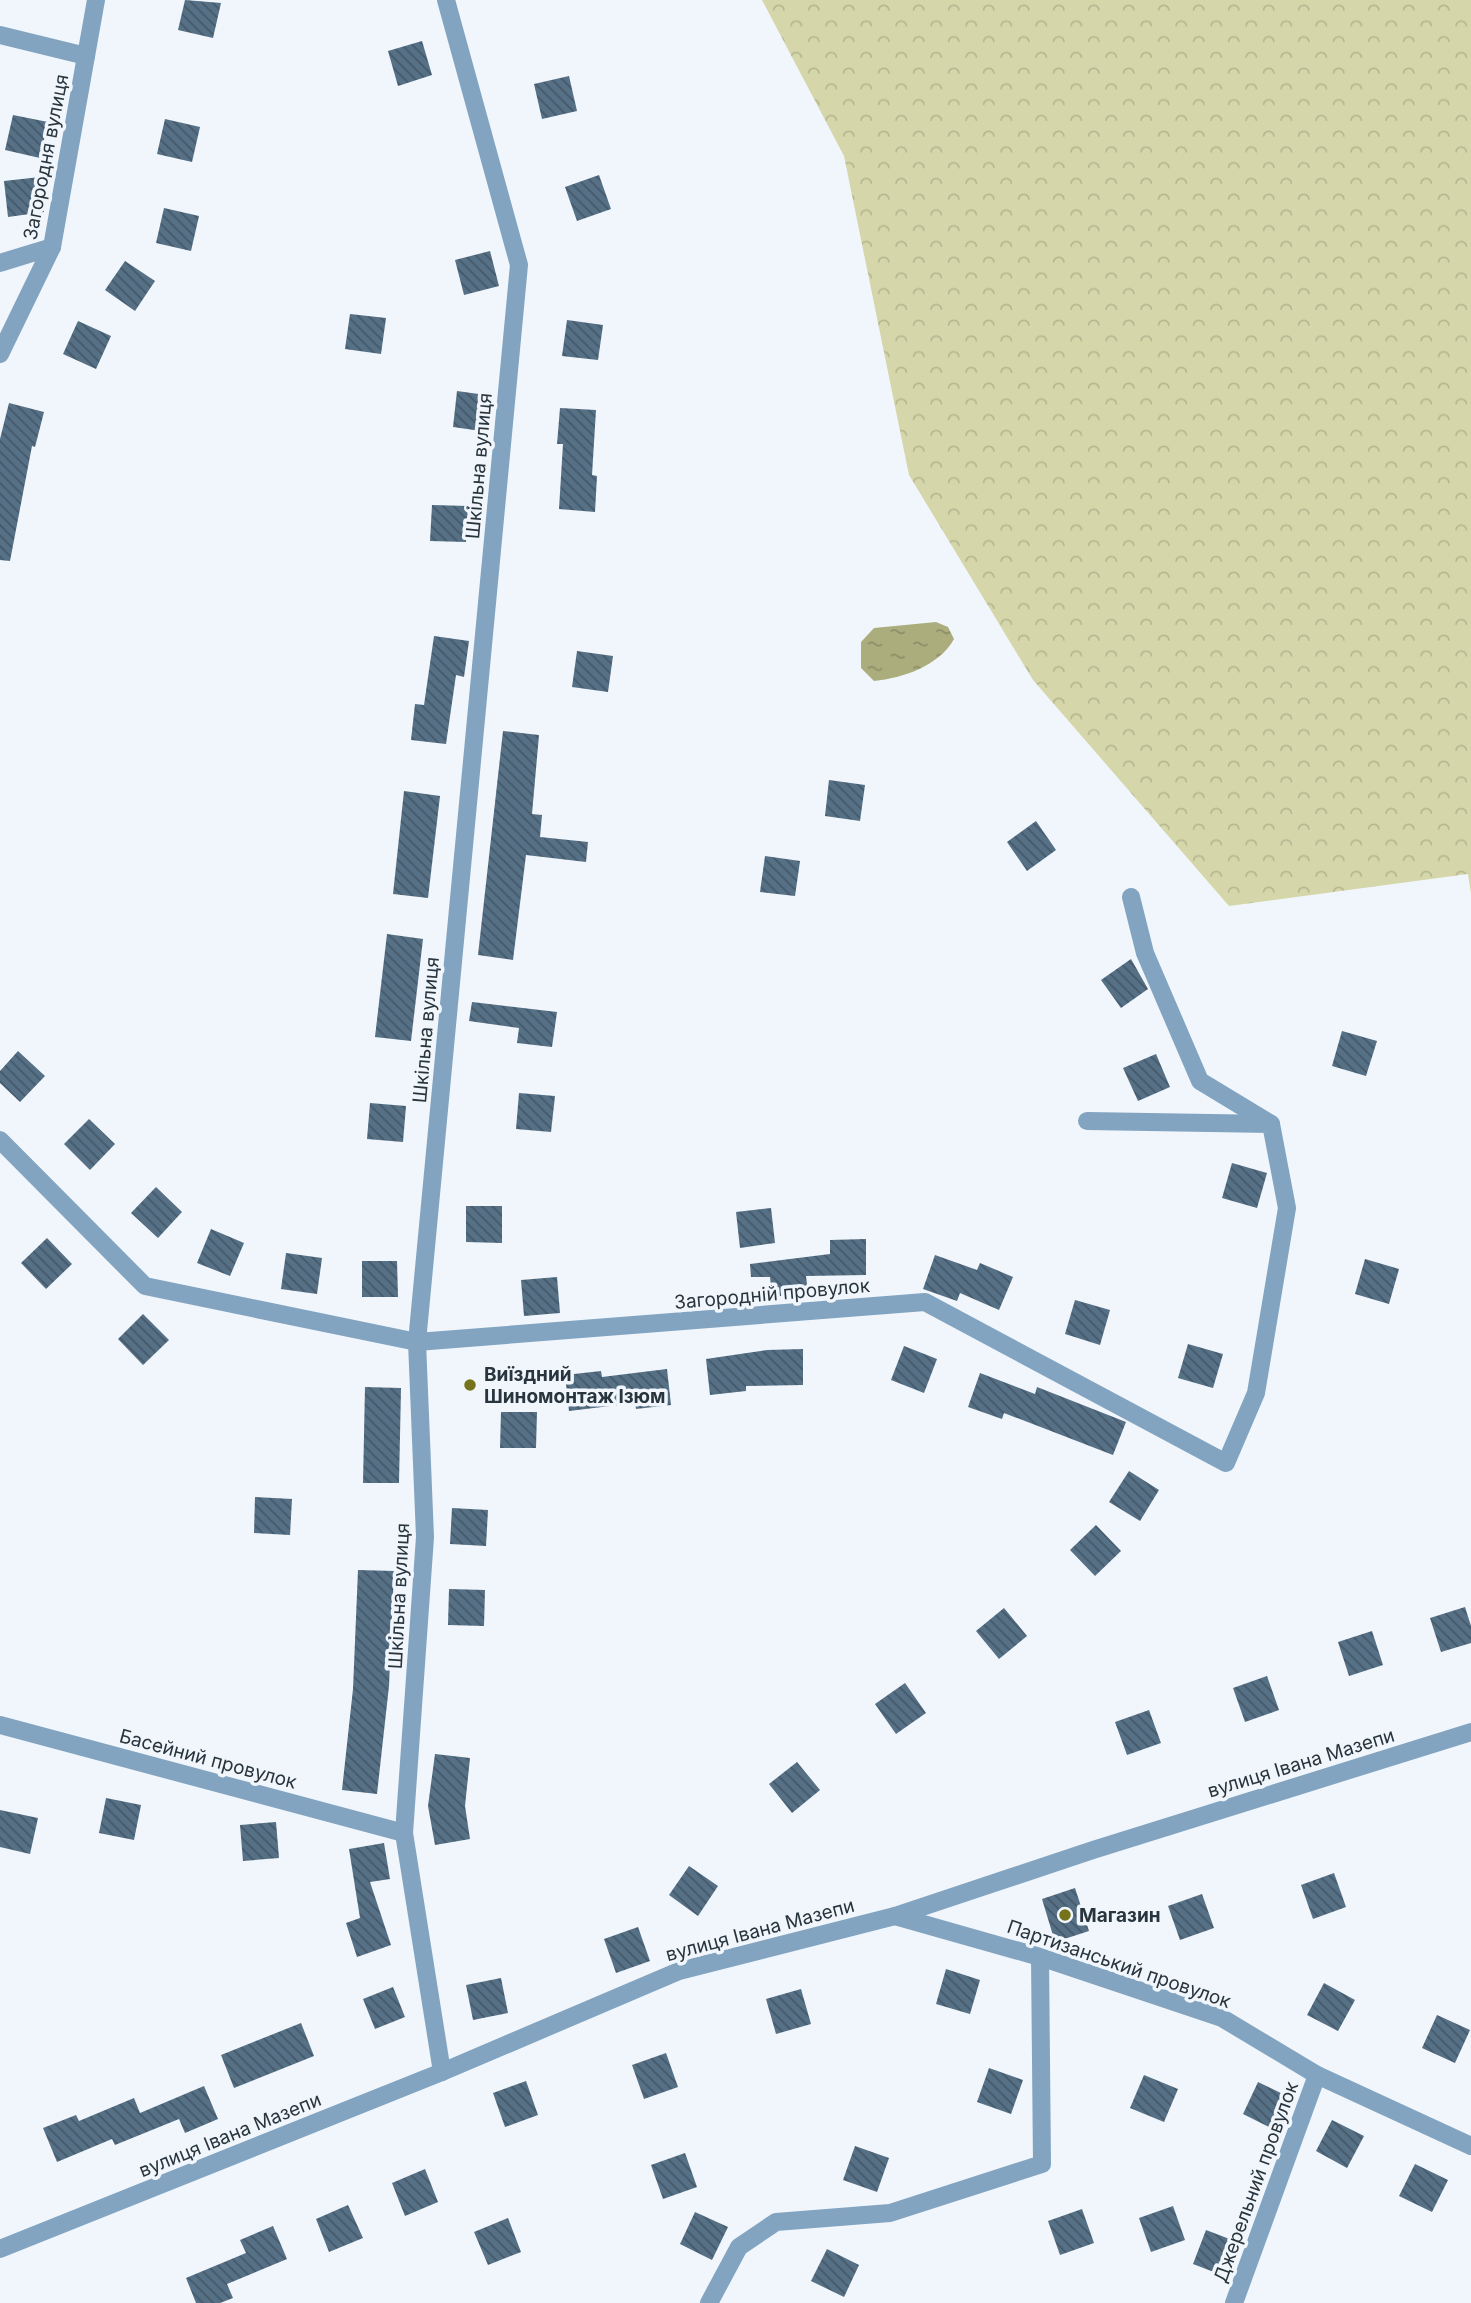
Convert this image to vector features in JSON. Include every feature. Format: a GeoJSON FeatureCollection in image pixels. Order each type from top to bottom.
{"type":"FeatureCollection","features":[{"type":"Feature","properties":{"kind":"street","name":"Загородня вулиця"},"geometry":{"type":"LineString","coordinates":[[0,354],[52,247],[96,0]]}},
{"type":"Feature","properties":{"kind":"street","name":"Шкільна вулиця"},"geometry":{"type":"LineString","coordinates":[[442,2072],[404,1833],[425,1537],[417,1342],[519,265],[446,0]]}},
{"type":"Feature","properties":{"kind":"street"},"geometry":{"type":"LineString","coordinates":[[0,34],[86,56]]}},
{"type":"Feature","properties":{"kind":"street"},"geometry":{"type":"LineString","coordinates":[[0,263],[52,247]]}},
{"type":"Feature","properties":{"kind":"street"},"geometry":{"type":"LineString","coordinates":[[1130,897],[1145,953],[1200,1081],[1271,1124]]}},
{"type":"Feature","properties":{"kind":"street"},"geometry":{"type":"LineString","coordinates":[[1087,1121],[1271,1124]]}},
{"type":"Feature","properties":{"kind":"street","name":"Загородній провулок"},"geometry":{"type":"LineString","coordinates":[[0,1140],[145,1286],[417,1342],[925,1302],[1226,1463],[1256,1393],[1287,1208],[1271,1124]]}},
{"type":"Feature","properties":{"kind":"street","name":"Басейний провулок"},"geometry":{"type":"LineString","coordinates":[[0,1725],[404,1833]]}},
{"type":"Feature","properties":{"kind":"street","name":"вулиця Івана Мазепи"},"geometry":{"type":"LineString","coordinates":[[0,2249],[442,2072],[678,1971],[895,1916],[1093,1850],[1471,1732]]}},
{"type":"Feature","properties":{"kind":"street","name":"Партизанський провулок"},"geometry":{"type":"LineString","coordinates":[[895,1916],[1040,1957],[1222,2018],[1317,2075],[1471,2146]]}},
{"type":"Feature","properties":{"kind":"street"},"geometry":{"type":"LineString","coordinates":[[709,2303],[739,2247],[776,2222],[890,2213],[1042,2164],[1040,1957]]}},
{"type":"Feature","properties":{"kind":"street","name":"Джерельний провулок"},"geometry":{"type":"LineString","coordinates":[[1234,2303],[1317,2075]]}},
{"type":"Feature","properties":{"kind":"green space"},"geometry":{"type":"Polygon","coordinates":[[[762,0],[1471,0],[1471,894],[1468,874],[1229,906],[1033,680],[909,475],[844,156],[762,0]]]}},
{"type":"Feature","properties":{"kind":"water"},"geometry":{"type":"Polygon","coordinates":[[[936,622],[948,627],[954,639],[939,657],[930,663],[908,674],[874,681],[861,668],[861,642],[874,628],[936,622]]]}},
{"type":"Feature","properties":{"kind":"building"},"geometry":{"type":"Polygon","coordinates":[[[185,0],[221,3],[213,38],[178,30],[185,0]]]}},
{"type":"Feature","properties":{"kind":"building"},"geometry":{"type":"Polygon","coordinates":[[[422,41],[432,75],[398,86],[388,51],[422,41]]]}},
{"type":"Feature","properties":{"kind":"building"},"geometry":{"type":"Polygon","coordinates":[[[569,76],[577,111],[542,119],[534,84],[569,76]]]}},
{"type":"Feature","properties":{"kind":"building"},"geometry":{"type":"Polygon","coordinates":[[[13,115],[48,122],[40,158],[5,150],[13,115]]]}},
{"type":"Feature","properties":{"kind":"building"},"geometry":{"type":"Polygon","coordinates":[[[165,119],[200,127],[192,162],[157,154],[165,119]]]}},
{"type":"Feature","properties":{"kind":"building"},"geometry":{"type":"Polygon","coordinates":[[[599,175],[611,209],[577,221],[565,187],[599,175]]]}},
{"type":"Feature","properties":{"kind":"building"},"geometry":{"type":"Polygon","coordinates":[[[40,177],[44,212],[8,217],[4,181],[40,177]]]}},
{"type":"Feature","properties":{"kind":"building"},"geometry":{"type":"Polygon","coordinates":[[[164,208],[199,216],[191,251],[156,243],[164,208]]]}},
{"type":"Feature","properties":{"kind":"building"},"geometry":{"type":"Polygon","coordinates":[[[490,251],[499,286],[464,295],[455,260],[490,251]]]}},
{"type":"Feature","properties":{"kind":"building"},"geometry":{"type":"Polygon","coordinates":[[[125,261],[155,281],[135,311],[105,290],[125,261]]]}},
{"type":"Feature","properties":{"kind":"building"},"geometry":{"type":"Polygon","coordinates":[[[350,314],[386,318],[381,354],[345,349],[350,314]]]}},
{"type":"Feature","properties":{"kind":"building"},"geometry":{"type":"Polygon","coordinates":[[[567,320],[603,325],[598,360],[562,356],[567,320]]]}},
{"type":"Feature","properties":{"kind":"building"},"geometry":{"type":"Polygon","coordinates":[[[78,321],[111,336],[96,369],[63,354],[78,321]]]}},
{"type":"Feature","properties":{"kind":"building"},"geometry":{"type":"Polygon","coordinates":[[[457,391],[493,396],[488,432],[453,427],[457,391]]]}},
{"type":"Feature","properties":{"kind":"building"},"geometry":{"type":"Polygon","coordinates":[[[9,403],[44,412],[35,447],[32,446],[10,561],[0,560],[0,439],[9,403]]]}},
{"type":"Feature","properties":{"kind":"building"},"geometry":{"type":"Polygon","coordinates":[[[560,408],[596,410],[592,475],[597,476],[595,512],[559,509],[563,444],[557,444],[560,408]]]}},
{"type":"Feature","properties":{"kind":"building"},"geometry":{"type":"Polygon","coordinates":[[[432,505],[468,506],[466,542],[430,541],[432,505]]]}},
{"type":"Feature","properties":{"kind":"building"},"geometry":{"type":"Polygon","coordinates":[[[434,636],[469,641],[464,677],[456,675],[446,744],[411,740],[415,704],[424,705],[434,636]]]}},
{"type":"Feature","properties":{"kind":"building"},"geometry":{"type":"Polygon","coordinates":[[[577,651],[613,656],[608,692],[572,687],[577,651]]]}},
{"type":"Feature","properties":{"kind":"building"},"geometry":{"type":"Polygon","coordinates":[[[503,731],[539,735],[532,814],[542,815],[540,837],[588,842],[586,862],[526,855],[513,960],[478,955],[503,731]]]}},
{"type":"Feature","properties":{"kind":"building"},"geometry":{"type":"Polygon","coordinates":[[[829,780],[865,785],[860,821],[825,816],[829,780]]]}},
{"type":"Feature","properties":{"kind":"building"},"geometry":{"type":"Polygon","coordinates":[[[404,791],[440,796],[428,898],[393,894],[404,791]]]}},
{"type":"Feature","properties":{"kind":"building"},"geometry":{"type":"Polygon","coordinates":[[[1036,821],[1056,850],[1027,871],[1007,842],[1036,821]]]}},
{"type":"Feature","properties":{"kind":"building"},"geometry":{"type":"Polygon","coordinates":[[[765,856],[800,861],[795,896],[760,892],[765,856]]]}},
{"type":"Feature","properties":{"kind":"building"},"geometry":{"type":"Polygon","coordinates":[[[387,934],[423,939],[411,1041],[375,1037],[387,934]]]}},
{"type":"Feature","properties":{"kind":"building"},"geometry":{"type":"Polygon","coordinates":[[[1131,959],[1148,989],[1121,1008],[1101,980],[1131,959]]]}},
{"type":"Feature","properties":{"kind":"building"},"geometry":{"type":"Polygon","coordinates":[[[472,1002],[557,1012],[552,1047],[517,1043],[519,1028],[469,1021],[472,1002]]]}},
{"type":"Feature","properties":{"kind":"building"},"geometry":{"type":"Polygon","coordinates":[[[1342,1031],[1377,1041],[1366,1076],[1332,1066],[1342,1031]]]}},
{"type":"Feature","properties":{"kind":"building"},"geometry":{"type":"Polygon","coordinates":[[[18,1051],[45,1076],[20,1102],[0,1083],[0,1071],[18,1051]]]}},
{"type":"Feature","properties":{"kind":"building"},"geometry":{"type":"Polygon","coordinates":[[[1156,1054],[1170,1087],[1138,1101],[1123,1068],[1156,1054]]]}},
{"type":"Feature","properties":{"kind":"building"},"geometry":{"type":"Polygon","coordinates":[[[519,1093],[555,1096],[551,1132],[516,1129],[519,1093]]]}},
{"type":"Feature","properties":{"kind":"building"},"geometry":{"type":"Polygon","coordinates":[[[370,1103],[406,1106],[403,1142],[367,1139],[370,1103]]]}},
{"type":"Feature","properties":{"kind":"building"},"geometry":{"type":"Polygon","coordinates":[[[89,1119],[115,1144],[90,1170],[64,1144],[89,1119]]]}},
{"type":"Feature","properties":{"kind":"building"},"geometry":{"type":"Polygon","coordinates":[[[1232,1163],[1267,1173],[1257,1208],[1222,1198],[1232,1163]]]}},
{"type":"Feature","properties":{"kind":"building"},"geometry":{"type":"Polygon","coordinates":[[[156,1187],[182,1212],[158,1238],[131,1213],[156,1187]]]}},
{"type":"Feature","properties":{"kind":"building"},"geometry":{"type":"Polygon","coordinates":[[[466,1206],[502,1206],[502,1243],[466,1242],[466,1206]]]}},
{"type":"Feature","properties":{"kind":"building"},"geometry":{"type":"Polygon","coordinates":[[[771,1208],[775,1243],[740,1248],[736,1212],[771,1208]]]}},
{"type":"Feature","properties":{"kind":"building"},"geometry":{"type":"Polygon","coordinates":[[[211,1229],[244,1243],[230,1276],[197,1263],[211,1229]]]}},
{"type":"Feature","properties":{"kind":"building"},"geometry":{"type":"Polygon","coordinates":[[[47,1238],[72,1264],[46,1289],[21,1263],[47,1238]]]}},
{"type":"Feature","properties":{"kind":"building"},"geometry":{"type":"Polygon","coordinates":[[[866,1239],[866,1275],[806,1276],[808,1293],[772,1297],[770,1277],[751,1277],[750,1264],[830,1254],[830,1240],[866,1239]]]}},
{"type":"Feature","properties":{"kind":"building"},"geometry":{"type":"Polygon","coordinates":[[[286,1253],[322,1258],[317,1294],[281,1289],[286,1253]]]}},
{"type":"Feature","properties":{"kind":"building"},"geometry":{"type":"Polygon","coordinates":[[[935,1255],[977,1270],[980,1263],[1013,1277],[999,1310],[960,1293],[957,1301],[923,1289],[935,1255]]]}},
{"type":"Feature","properties":{"kind":"building"},"geometry":{"type":"Polygon","coordinates":[[[1365,1259],[1399,1269],[1389,1304],[1355,1294],[1365,1259]]]}},
{"type":"Feature","properties":{"kind":"building"},"geometry":{"type":"Polygon","coordinates":[[[362,1261],[397,1261],[398,1297],[362,1297],[362,1261]]]}},
{"type":"Feature","properties":{"kind":"building"},"geometry":{"type":"Polygon","coordinates":[[[557,1277],[560,1313],[524,1316],[521,1280],[557,1277]]]}},
{"type":"Feature","properties":{"kind":"building"},"geometry":{"type":"Polygon","coordinates":[[[1075,1300],[1110,1310],[1100,1345],[1065,1334],[1075,1300]]]}},
{"type":"Feature","properties":{"kind":"building"},"geometry":{"type":"Polygon","coordinates":[[[143,1314],[169,1340],[143,1365],[118,1339],[143,1314]]]}},
{"type":"Feature","properties":{"kind":"building"},"geometry":{"type":"Polygon","coordinates":[[[1188,1344],[1223,1354],[1213,1388],[1178,1378],[1188,1344]]]}},
{"type":"Feature","properties":{"kind":"building"},"geometry":{"type":"Polygon","coordinates":[[[904,1346],[937,1359],[924,1393],[891,1380],[904,1346]]]}},
{"type":"Feature","properties":{"kind":"building"},"geometry":{"type":"Polygon","coordinates":[[[803,1349],[803,1385],[746,1386],[746,1391],[710,1395],[706,1359],[767,1350],[803,1349]]]}},
{"type":"Feature","properties":{"kind":"building"},"geometry":{"type":"Polygon","coordinates":[[[667,1369],[671,1405],[636,1409],[635,1403],[569,1411],[565,1375],[601,1371],[602,1377],[667,1369]]]}},
{"type":"Feature","properties":{"kind":"building"},"geometry":{"type":"Polygon","coordinates":[[[980,1373],[1035,1394],[1037,1387],[1126,1422],[1113,1455],[1004,1413],[1002,1419],[968,1407],[980,1373]]]}},
{"type":"Feature","properties":{"kind":"building"},"geometry":{"type":"Polygon","coordinates":[[[365,1387],[401,1388],[399,1483],[363,1483],[365,1387]]]}},
{"type":"Feature","properties":{"kind":"building"},"geometry":{"type":"Polygon","coordinates":[[[501,1412],[537,1412],[536,1448],[500,1448],[501,1412]]]}},
{"type":"Feature","properties":{"kind":"building"},"geometry":{"type":"Polygon","coordinates":[[[1129,1471],[1159,1490],[1140,1521],[1109,1502],[1129,1471]]]}},
{"type":"Feature","properties":{"kind":"building"},"geometry":{"type":"Polygon","coordinates":[[[255,1497],[292,1499],[290,1535],[254,1533],[255,1497]]]}},
{"type":"Feature","properties":{"kind":"building"},"geometry":{"type":"Polygon","coordinates":[[[452,1508],[488,1510],[486,1546],[450,1544],[452,1508]]]}},
{"type":"Feature","properties":{"kind":"building"},"geometry":{"type":"Polygon","coordinates":[[[1096,1525],[1121,1551],[1095,1576],[1070,1550],[1096,1525]]]}},
{"type":"Feature","properties":{"kind":"building"},"geometry":{"type":"Polygon","coordinates":[[[358,1570],[394,1571],[389,1686],[377,1794],[342,1790],[353,1689],[358,1570]]]}},
{"type":"Feature","properties":{"kind":"building"},"geometry":{"type":"Polygon","coordinates":[[[449,1589],[485,1590],[484,1626],[448,1625],[449,1589]]]}},
{"type":"Feature","properties":{"kind":"building"},"geometry":{"type":"Polygon","coordinates":[[[1465,1607],[1471,1626],[1471,1643],[1441,1652],[1430,1618],[1465,1607]]]}},
{"type":"Feature","properties":{"kind":"building"},"geometry":{"type":"Polygon","coordinates":[[[1004,1608],[1027,1636],[999,1659],[976,1631],[1004,1608]]]}},
{"type":"Feature","properties":{"kind":"building"},"geometry":{"type":"Polygon","coordinates":[[[1372,1631],[1383,1665],[1349,1676],[1338,1642],[1372,1631]]]}},
{"type":"Feature","properties":{"kind":"building"},"geometry":{"type":"Polygon","coordinates":[[[1267,1676],[1279,1710],[1245,1722],[1233,1688],[1267,1676]]]}},
{"type":"Feature","properties":{"kind":"building"},"geometry":{"type":"Polygon","coordinates":[[[905,1683],[926,1713],[896,1734],[875,1704],[905,1683]]]}},
{"type":"Feature","properties":{"kind":"building"},"geometry":{"type":"Polygon","coordinates":[[[1149,1710],[1161,1743],[1127,1755],[1115,1722],[1149,1710]]]}},
{"type":"Feature","properties":{"kind":"building"},"geometry":{"type":"Polygon","coordinates":[[[435,1754],[470,1758],[465,1806],[470,1839],[435,1845],[428,1806],[435,1754]]]}},
{"type":"Feature","properties":{"kind":"building"},"geometry":{"type":"Polygon","coordinates":[[[797,1762],[820,1790],[792,1813],[769,1784],[797,1762]]]}},
{"type":"Feature","properties":{"kind":"building"},"geometry":{"type":"Polygon","coordinates":[[[106,1798],[141,1805],[134,1840],[99,1833],[106,1798]]]}},
{"type":"Feature","properties":{"kind":"building"},"geometry":{"type":"Polygon","coordinates":[[[0,1810],[38,1818],[30,1854],[0,1847],[0,1810]]]}},
{"type":"Feature","properties":{"kind":"building"},"geometry":{"type":"Polygon","coordinates":[[[276,1822],[279,1858],[243,1861],[240,1825],[276,1822]]]}},
{"type":"Feature","properties":{"kind":"building"},"geometry":{"type":"Polygon","coordinates":[[[384,1843],[390,1879],[370,1882],[391,1945],[357,1957],[346,1923],[360,1918],[349,1849],[384,1843]]]}},
{"type":"Feature","properties":{"kind":"building"},"geometry":{"type":"Polygon","coordinates":[[[689,1866],[718,1886],[698,1916],[669,1895],[689,1866]]]}},
{"type":"Feature","properties":{"kind":"building"},"geometry":{"type":"Polygon","coordinates":[[[1334,1873],[1346,1907],[1313,1919],[1301,1885],[1334,1873]]]}},
{"type":"Feature","properties":{"kind":"building","name":"Магазин"},"geometry":{"type":"Polygon","coordinates":[[[1075,1888],[1089,1931],[1055,1942],[1042,1899],[1075,1888]]]}},
{"type":"Feature","properties":{"kind":"building"},"geometry":{"type":"Polygon","coordinates":[[[1202,1894],[1214,1928],[1180,1940],[1168,1906],[1202,1894]]]}},
{"type":"Feature","properties":{"kind":"building"},"geometry":{"type":"Polygon","coordinates":[[[638,1927],[650,1961],[616,1973],[604,1939],[638,1927]]]}},
{"type":"Feature","properties":{"kind":"building"},"geometry":{"type":"Polygon","coordinates":[[[946,1969],[980,1980],[970,2014],[936,2004],[946,1969]]]}},
{"type":"Feature","properties":{"kind":"building"},"geometry":{"type":"Polygon","coordinates":[[[501,1978],[508,2013],[473,2020],[466,1985],[501,1978]]]}},
{"type":"Feature","properties":{"kind":"building"},"geometry":{"type":"Polygon","coordinates":[[[1324,1983],[1355,2000],[1338,2031],[1307,2015],[1324,1983]]]}},
{"type":"Feature","properties":{"kind":"building"},"geometry":{"type":"Polygon","coordinates":[[[393,1987],[405,2017],[375,2029],[363,1999],[393,1987]]]}},
{"type":"Feature","properties":{"kind":"building"},"geometry":{"type":"Polygon","coordinates":[[[801,1989],[811,2024],[776,2034],[766,1999],[801,1989]]]}},
{"type":"Feature","properties":{"kind":"building"},"geometry":{"type":"Polygon","coordinates":[[[1437,2015],[1470,2030],[1455,2063],[1422,2048],[1437,2015]]]}},
{"type":"Feature","properties":{"kind":"building"},"geometry":{"type":"Polygon","coordinates":[[[301,2023],[314,2056],[234,2088],[221,2055],[301,2023]]]}},
{"type":"Feature","properties":{"kind":"building"},"geometry":{"type":"Polygon","coordinates":[[[666,2053],[678,2087],[644,2099],[632,2065],[666,2053]]]}},
{"type":"Feature","properties":{"kind":"building"},"geometry":{"type":"Polygon","coordinates":[[[989,2068],[1023,2080],[1011,2114],[977,2102],[989,2068]]]}},
{"type":"Feature","properties":{"kind":"building"},"geometry":{"type":"Polygon","coordinates":[[[1144,2075],[1178,2089],[1164,2122],[1130,2108],[1144,2075]]]}},
{"type":"Feature","properties":{"kind":"building"},"geometry":{"type":"Polygon","coordinates":[[[526,2081],[538,2115],[505,2127],[493,2093],[526,2081]]]}},
{"type":"Feature","properties":{"kind":"building"},"geometry":{"type":"Polygon","coordinates":[[[1258,2082],[1291,2098],[1275,2130],[1243,2114],[1258,2082]]]}},
{"type":"Feature","properties":{"kind":"building"},"geometry":{"type":"Polygon","coordinates":[[[204,2086],[218,2119],[185,2133],[179,2119],[115,2145],[112,2139],[57,2162],[43,2128],[76,2115],[79,2121],[134,2098],[140,2113],[204,2086]]]}},
{"type":"Feature","properties":{"kind":"building"},"geometry":{"type":"Polygon","coordinates":[[[1332,2120],[1364,2136],[1347,2168],[1316,2151],[1332,2120]]]}},
{"type":"Feature","properties":{"kind":"building"},"geometry":{"type":"Polygon","coordinates":[[[855,2146],[889,2158],[877,2192],[843,2180],[855,2146]]]}},
{"type":"Feature","properties":{"kind":"building"},"geometry":{"type":"Polygon","coordinates":[[[685,2153],[697,2187],[663,2199],[651,2165],[685,2153]]]}},
{"type":"Feature","properties":{"kind":"building"},"geometry":{"type":"Polygon","coordinates":[[[1415,2164],[1448,2180],[1432,2212],[1399,2196],[1415,2164]]]}},
{"type":"Feature","properties":{"kind":"building"},"geometry":{"type":"Polygon","coordinates":[[[425,2169],[438,2202],[405,2216],[392,2183],[425,2169]]]}},
{"type":"Feature","properties":{"kind":"building"},"geometry":{"type":"Polygon","coordinates":[[[348,2205],[363,2238],[329,2252],[316,2219],[348,2205]]]}},
{"type":"Feature","properties":{"kind":"building"},"geometry":{"type":"Polygon","coordinates":[[[1173,2206],[1185,2240],[1151,2252],[1139,2218],[1173,2206]]]}},
{"type":"Feature","properties":{"kind":"building"},"geometry":{"type":"Polygon","coordinates":[[[1082,2209],[1094,2243],[1060,2255],[1048,2221],[1082,2209]]]}},
{"type":"Feature","properties":{"kind":"building"},"geometry":{"type":"Polygon","coordinates":[[[695,2212],[728,2227],[712,2260],[680,2244],[695,2212]]]}},
{"type":"Feature","properties":{"kind":"building"},"geometry":{"type":"Polygon","coordinates":[[[508,2218],[521,2252],[488,2265],[474,2232],[508,2218]]]}},
{"type":"Feature","properties":{"kind":"building"},"geometry":{"type":"Polygon","coordinates":[[[273,2226],[287,2259],[227,2284],[233,2298],[220,2303],[196,2303],[186,2278],[246,2253],[240,2240],[273,2226]]]}},
{"type":"Feature","properties":{"kind":"building"},"geometry":{"type":"Polygon","coordinates":[[[1206,2230],[1240,2243],[1227,2277],[1193,2264],[1206,2230]]]}},
{"type":"Feature","properties":{"kind":"building"},"geometry":{"type":"Polygon","coordinates":[[[827,2249],[859,2265],[844,2297],[811,2281],[827,2249]]]}},
{"type":"Feature","properties":{"kind":"place","name":"Виїздний Шиномонтаж Ізюм"},"geometry":{"type":"Point","coordinates":[470,1385]}},
{"type":"Feature","properties":{"kind":"place","name":"Магазин"},"geometry":{"type":"Point","coordinates":[1065,1915]}}]}
